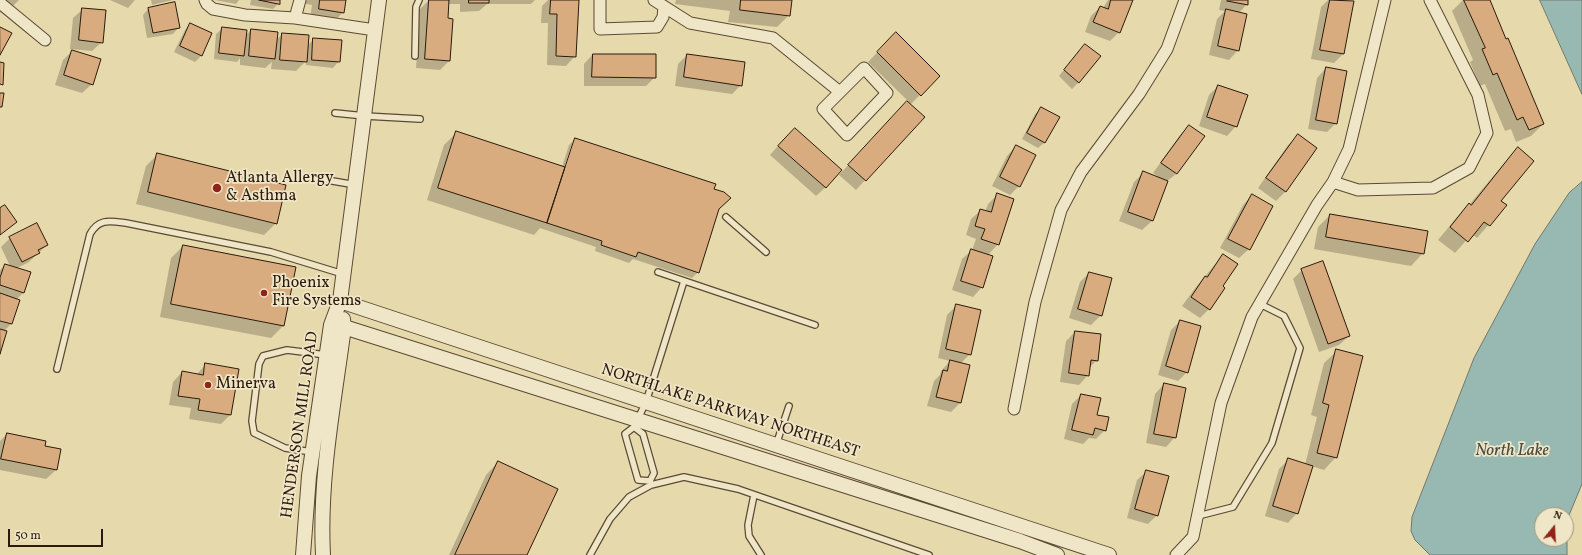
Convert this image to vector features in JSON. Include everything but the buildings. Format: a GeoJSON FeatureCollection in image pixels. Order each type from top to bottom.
{"type":"FeatureCollection","features":[{"type":"Feature","properties":{"kind":"street"},"geometry":{"type":"LineString","coordinates":[[205,0],[213,10],[245,15],[295,18],[375,30]]}},
{"type":"Feature","properties":{"kind":"street"},"geometry":{"type":"LineString","coordinates":[[295,18],[300,0]]}},
{"type":"Feature","properties":{"kind":"street","name":"HENDERSON MILL ROAD"},"geometry":{"type":"LineString","coordinates":[[323,555],[322,534],[324,477],[340,300],[379,0]]}},
{"type":"Feature","properties":{"kind":"street"},"geometry":{"type":"LineString","coordinates":[[600,0],[600,29],[656,27],[664,17],[664,7]]}},
{"type":"Feature","properties":{"kind":"street"},"geometry":{"type":"LineString","coordinates":[[654,0],[690,23],[773,38],[840,92]]}},
{"type":"Feature","properties":{"kind":"street"},"geometry":{"type":"LineString","coordinates":[[1014,409],[1035,302],[1061,210],[1081,172],[1140,94],[1163,56],[1185,0]]}},
{"type":"Feature","properties":{"kind":"street"},"geometry":{"type":"LineString","coordinates":[[1176,555],[1193,537],[1222,403],[1252,317],[1317,205],[1333,182],[1349,149],[1385,0]]}},
{"type":"Feature","properties":{"kind":"street"},"geometry":{"type":"LineString","coordinates":[[1333,182],[1358,190],[1432,188],[1469,168],[1487,133],[1478,94],[1430,0]]}},
{"type":"Feature","properties":{"kind":"street"},"geometry":{"type":"LineString","coordinates":[[0,3],[46,40]]}},
{"type":"Feature","properties":{"kind":"street"},"geometry":{"type":"LineString","coordinates":[[864,68],[887,93],[847,135],[823,109],[840,92],[864,68]]}},
{"type":"Feature","properties":{"kind":"street","name":"NORTHLAKE PARKWAY NORTHEAST"},"geometry":{"type":"LineString","coordinates":[[340,300],[1109,555]]}},
{"type":"Feature","properties":{"kind":"street"},"geometry":{"type":"LineString","coordinates":[[338,326],[636,423],[1020,541],[1057,555]]}},
{"type":"Feature","properties":{"kind":"street","name":"HENDERSON MILL ROAD"},"geometry":{"type":"LineString","coordinates":[[303,555],[312,452],[327,355],[338,326]]}},
{"type":"Feature","properties":{"kind":"lane"},"geometry":{"type":"LineString","coordinates":[[415,56],[416,7],[419,0]]}},
{"type":"Feature","properties":{"kind":"lane"},"geometry":{"type":"LineString","coordinates":[[335,113],[364,116],[420,118]]}},
{"type":"Feature","properties":{"kind":"lane"},"geometry":{"type":"LineString","coordinates":[[309,177],[356,185]]}},
{"type":"Feature","properties":{"kind":"lane"},"geometry":{"type":"LineString","coordinates":[[726,217],[766,252]]}},
{"type":"Feature","properties":{"kind":"lane"},"geometry":{"type":"LineString","coordinates":[[57,368],[90,234],[94,227],[102,222],[118,222],[271,252],[344,274]]}},
{"type":"Feature","properties":{"kind":"lane"},"geometry":{"type":"LineString","coordinates":[[658,272],[815,325]]}},
{"type":"Feature","properties":{"kind":"lane"},"geometry":{"type":"LineString","coordinates":[[650,483],[638,480],[625,434],[636,423],[646,402],[684,281]]}},
{"type":"Feature","properties":{"kind":"lane"},"geometry":{"type":"LineString","coordinates":[[1197,516],[1233,507],[1272,443],[1300,348],[1284,316],[1260,304]]}},
{"type":"Feature","properties":{"kind":"lane"},"geometry":{"type":"LineString","coordinates":[[312,452],[285,448],[254,433],[252,421],[259,364],[263,356],[287,350],[327,355]]}},
{"type":"Feature","properties":{"kind":"lane"},"geometry":{"type":"LineString","coordinates":[[776,445],[789,406]]}},
{"type":"Feature","properties":{"kind":"lane"},"geometry":{"type":"LineString","coordinates":[[636,423],[643,434],[654,473],[650,483]]}},
{"type":"Feature","properties":{"kind":"lane"},"geometry":{"type":"LineString","coordinates":[[590,555],[610,519],[629,497],[650,483],[684,477],[738,489],[929,555]]}},
{"type":"Feature","properties":{"kind":"lane"},"geometry":{"type":"LineString","coordinates":[[754,495],[748,525],[749,536],[761,555]]}},
{"type":"Feature","properties":{"kind":"water"},"geometry":{"type":"Polygon","coordinates":[[[1540,0],[1582,0],[1582,94],[1540,0]]]}},
{"type":"Feature","properties":{"kind":"water","name":"North Lake"},"geometry":{"type":"Polygon","coordinates":[[[1582,182],[1582,484],[1572,507],[1534,507],[1534,547],[1567,547],[1567,555],[1430,555],[1415,540],[1411,531],[1412,517],[1474,358],[1535,244],[1569,193],[1582,182]]]}},
{"type":"Feature","properties":{"kind":"place","name":"Atlanta Allergy & Asthma"},"geometry":{"type":"Point","coordinates":[217,188]}},
{"type":"Feature","properties":{"kind":"place","name":"Phoenix Fire Systems"},"geometry":{"type":"Point","coordinates":[264,293]}},
{"type":"Feature","properties":{"kind":"place","name":"Minerva"},"geometry":{"type":"Point","coordinates":[208,385]}}]}
